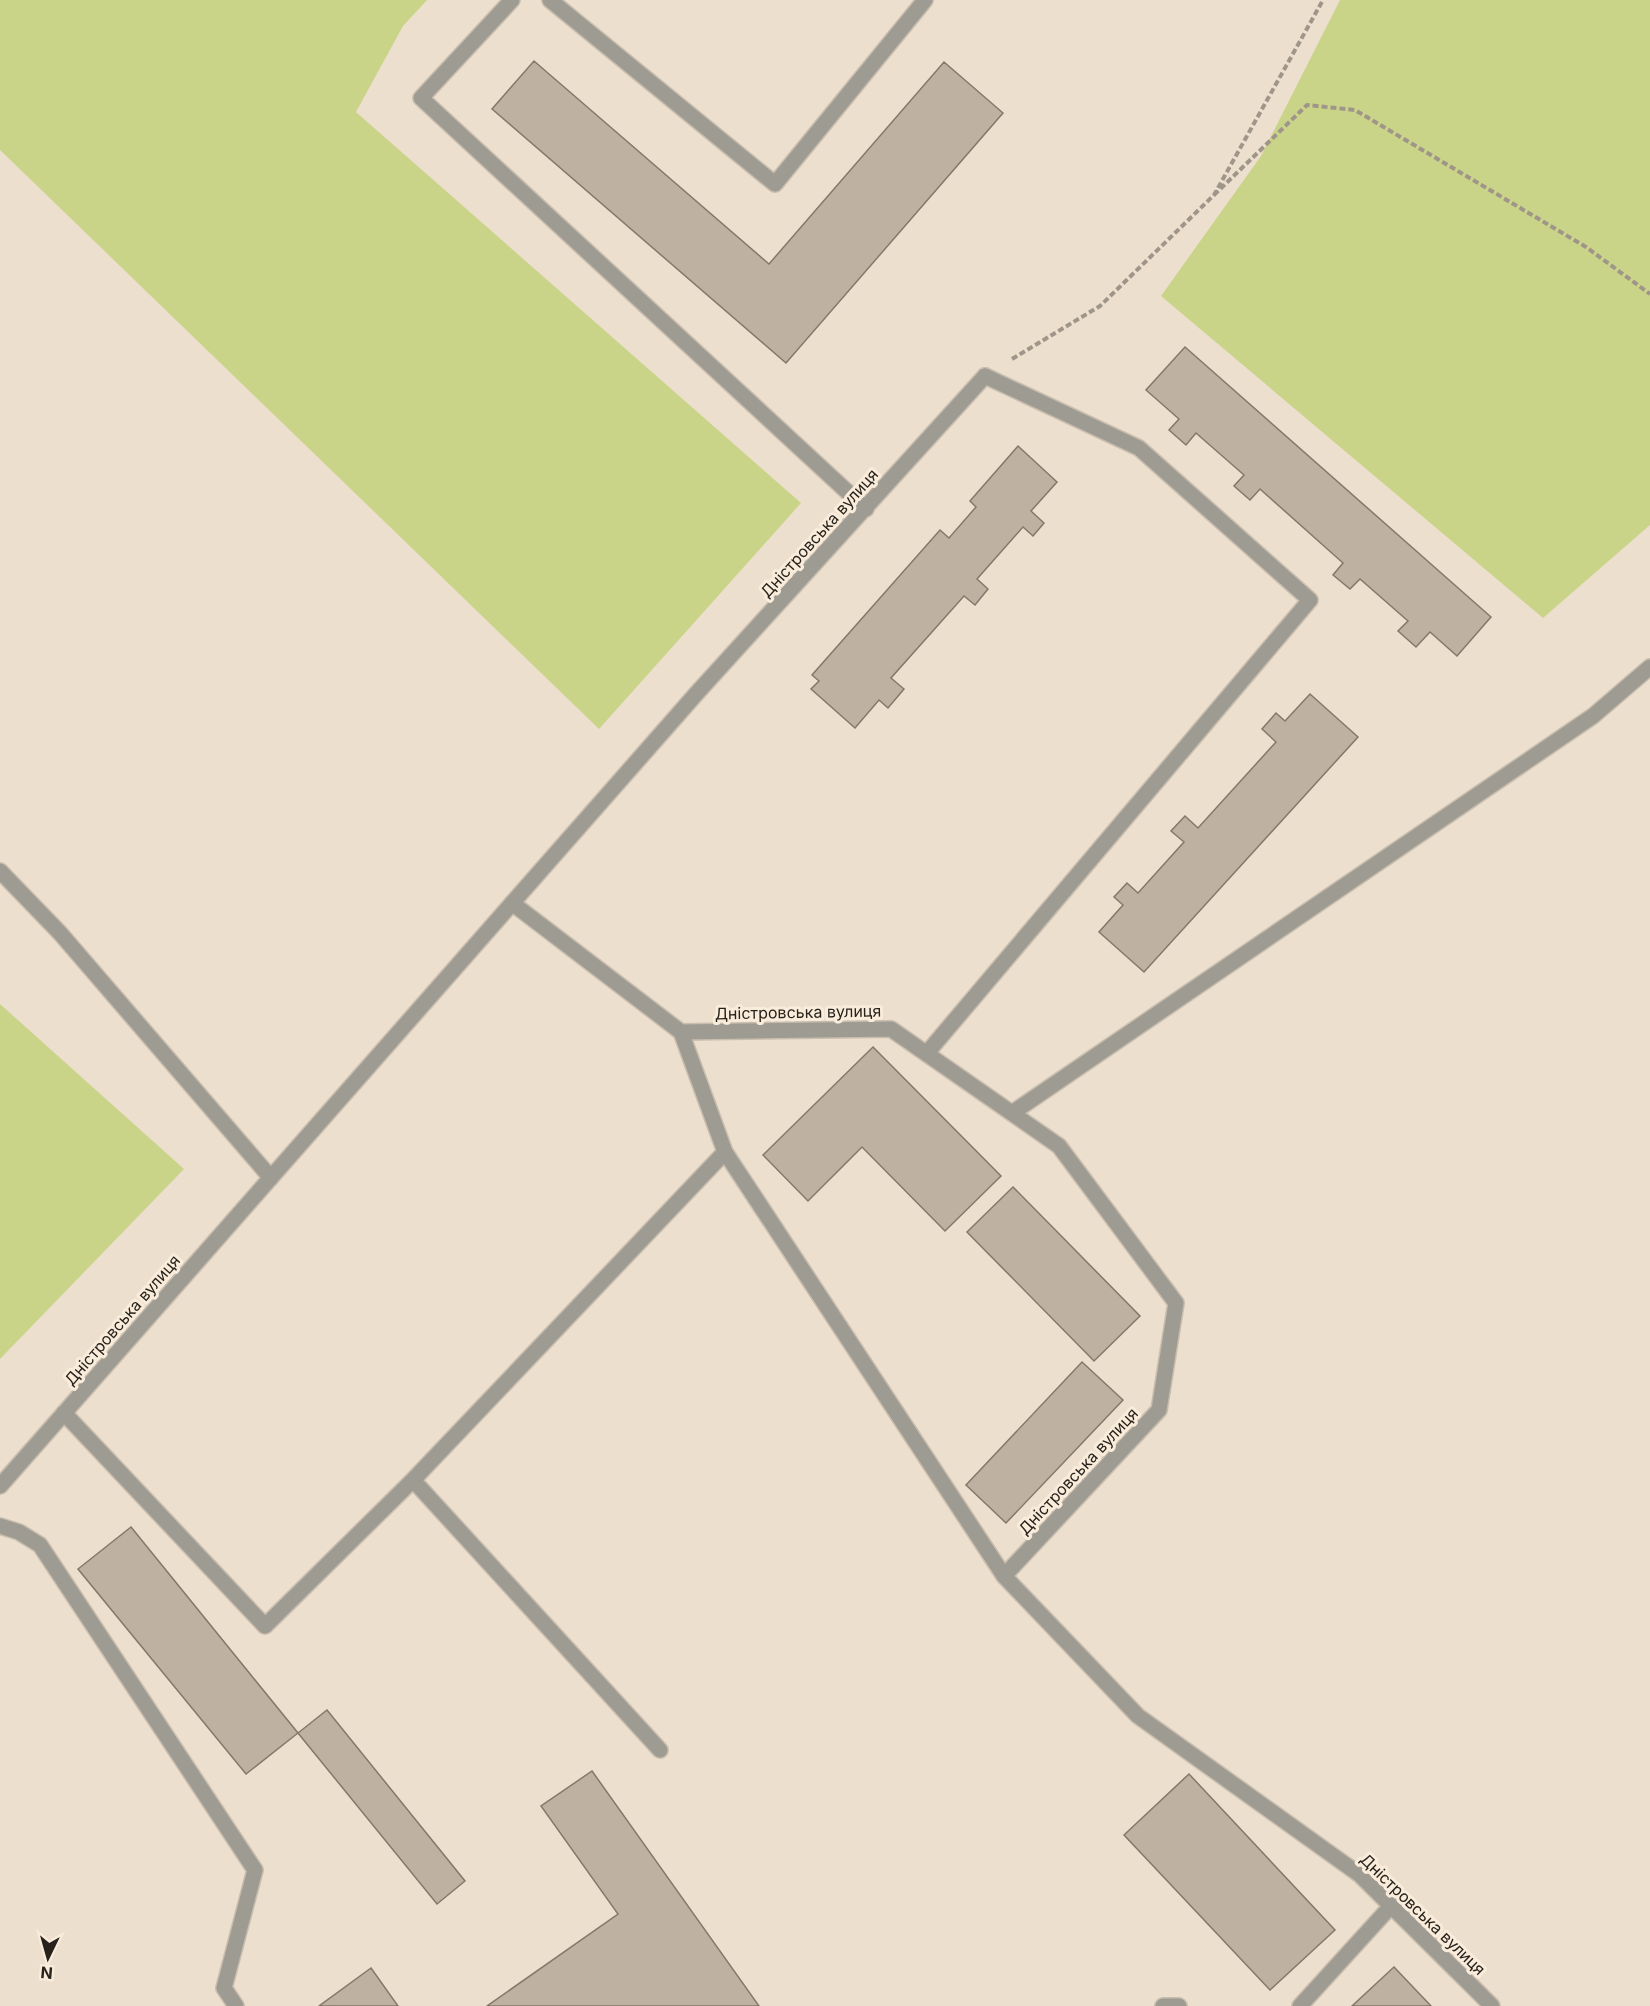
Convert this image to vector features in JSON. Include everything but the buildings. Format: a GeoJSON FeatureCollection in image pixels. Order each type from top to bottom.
{"type":"FeatureCollection","features":[{"type":"Feature","properties":{"kind":"street"},"geometry":{"type":"LineString","coordinates":[[512,0],[421,98],[866,509]]}},
{"type":"Feature","properties":{"kind":"street"},"geometry":{"type":"LineString","coordinates":[[550,0],[775,184],[925,0]]}},
{"type":"Feature","properties":{"kind":"street"},"geometry":{"type":"LineString","coordinates":[[927,1053],[1310,600],[1139,448],[985,376]]}},
{"type":"Feature","properties":{"kind":"street","name":"Дністровська вулиця"},"geometry":{"type":"LineString","coordinates":[[0,1486],[696,694],[985,376]]}},
{"type":"Feature","properties":{"kind":"street"},"geometry":{"type":"LineString","coordinates":[[1012,1113],[1593,716],[1650,667]]}},
{"type":"Feature","properties":{"kind":"street"},"geometry":{"type":"LineString","coordinates":[[0,871],[60,933],[271,1178]]}},
{"type":"Feature","properties":{"kind":"street"},"geometry":{"type":"LineString","coordinates":[[512,903],[681,1032],[725,1152],[1004,1576]]}},
{"type":"Feature","properties":{"kind":"street","name":"Дністровська вулиця"},"geometry":{"type":"LineString","coordinates":[[681,1032],[891,1029],[1059,1146],[1176,1303],[1159,1410],[1004,1576],[1138,1716],[1360,1875],[1492,2006]]}},
{"type":"Feature","properties":{"kind":"street"},"geometry":{"type":"LineString","coordinates":[[64,1413],[265,1626],[413,1480],[725,1152]]}},
{"type":"Feature","properties":{"kind":"street"},"geometry":{"type":"LineString","coordinates":[[413,1480],[660,1750]]}},
{"type":"Feature","properties":{"kind":"street"},"geometry":{"type":"LineString","coordinates":[[0,1526],[19,1532],[40,1545],[255,1870],[224,1988],[236,2006]]}},
{"type":"Feature","properties":{"kind":"street"},"geometry":{"type":"LineString","coordinates":[[1300,2006],[1391,1906]]}},
{"type":"Feature","properties":{"kind":"street"},"geometry":{"type":"LineString","coordinates":[[1163,2006],[1179,2006]]}},
{"type":"Feature","properties":{"kind":"path"},"geometry":{"type":"LineString","coordinates":[[1214,195],[1323,0]]}},
{"type":"Feature","properties":{"kind":"path"},"geometry":{"type":"LineString","coordinates":[[985,376],[1100,306],[1307,105],[1355,110],[1586,247],[1650,294]]}},
{"type":"Feature","properties":{"kind":"green space"},"geometry":{"type":"Polygon","coordinates":[[[0,0],[427,0],[403,26],[356,112],[801,503],[599,729],[0,150],[0,0]]]}},
{"type":"Feature","properties":{"kind":"green space"},"geometry":{"type":"Polygon","coordinates":[[[1340,0],[1650,0],[1650,525],[1543,618],[1161,296],[1261,156],[1340,0]]]}},
{"type":"Feature","properties":{"kind":"green space"},"geometry":{"type":"Polygon","coordinates":[[[0,1004],[184,1169],[0,1359],[0,1004]]]}}]}
